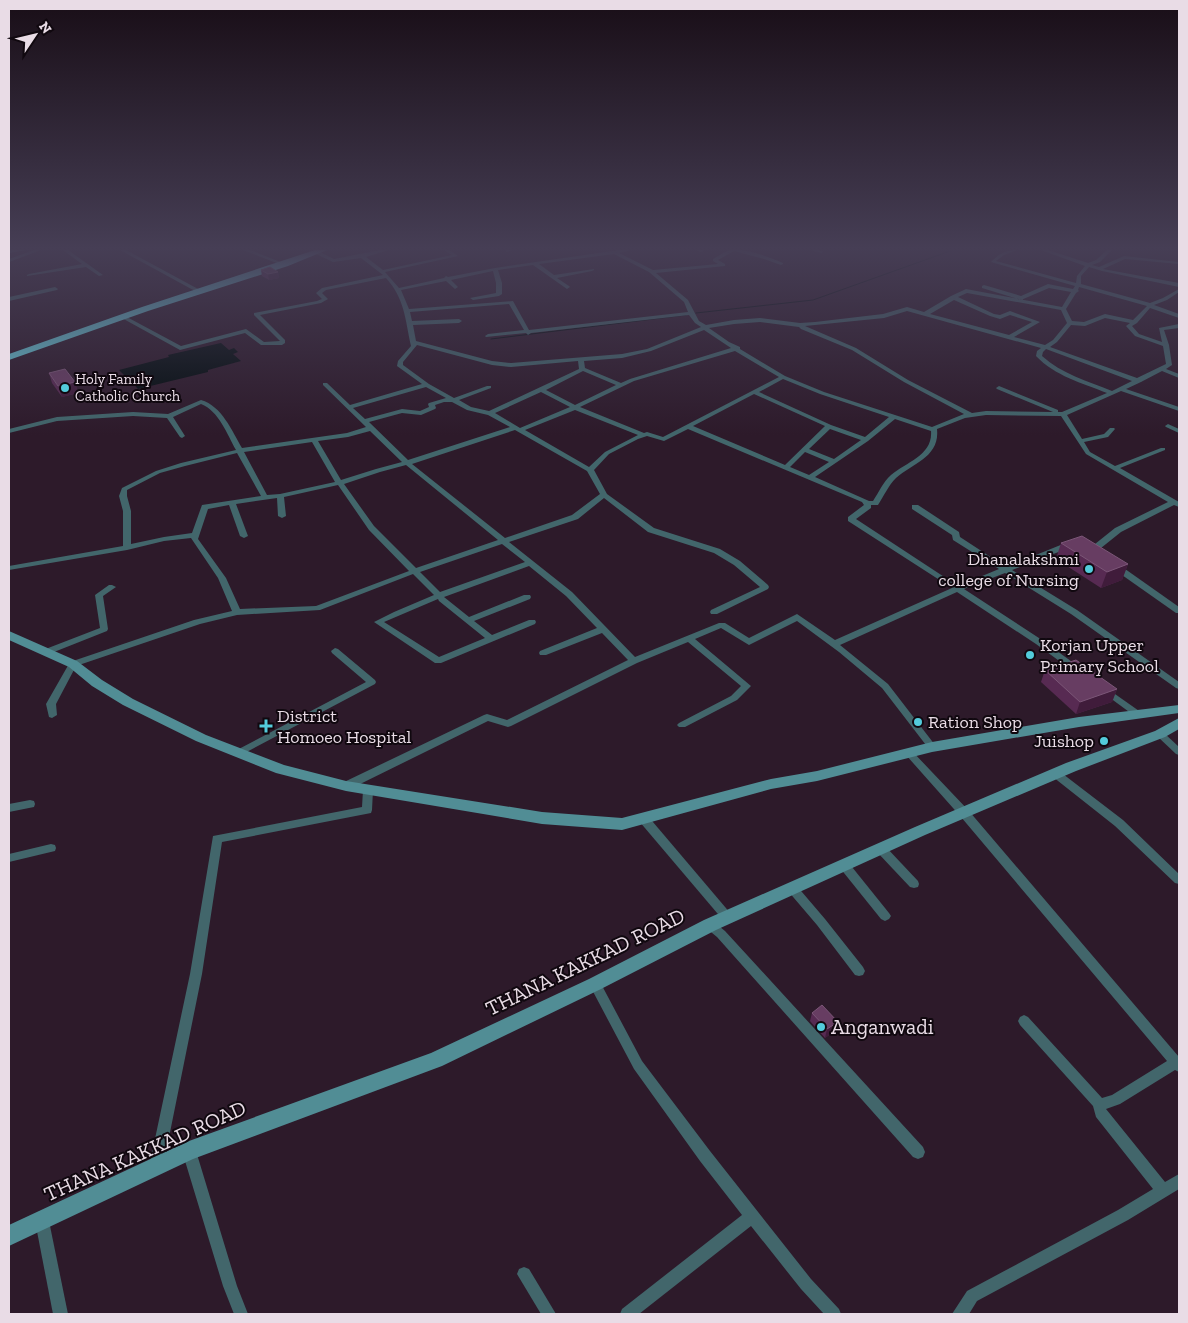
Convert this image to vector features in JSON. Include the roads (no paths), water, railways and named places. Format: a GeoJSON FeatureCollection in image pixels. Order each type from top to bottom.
{"type":"FeatureCollection","features":[{"type":"Feature","properties":{"kind":"highway"},"geometry":{"type":"LineString","coordinates":[[9,356],[135,312]]}},
{"type":"Feature","properties":{"kind":"highway"},"geometry":{"type":"LineString","coordinates":[[9,356],[139,312]]}},
{"type":"Feature","properties":{"kind":"main road"},"geometry":{"type":"LineString","coordinates":[[9,635],[73,664],[97,683],[128,702],[201,738],[281,769],[368,790],[542,818],[622,824],[771,784],[816,776],[932,747],[1078,722],[1179,709]]}},
{"type":"Feature","properties":{"kind":"main road","name":"THANA KAKKAD ROAD"},"geometry":{"type":"LineString","coordinates":[[9,1236],[189,1151],[436,1060],[595,984],[727,917],[1056,774],[1160,734],[1179,723]]}},
{"type":"Feature","properties":{"kind":"street"},"geometry":{"type":"LineString","coordinates":[[123,317],[180,348],[246,331],[263,344],[275,345],[282,343],[283,340],[256,314],[267,312]]}},
{"type":"Feature","properties":{"kind":"street"},"geometry":{"type":"LineString","coordinates":[[408,312],[414,346],[400,362],[400,366],[427,385],[469,409],[490,413],[590,470],[604,495],[651,530],[717,551],[737,562],[765,587],[714,612]]}},
{"type":"Feature","properties":{"kind":"street"},"geometry":{"type":"LineString","coordinates":[[516,312],[528,333]]}},
{"type":"Feature","properties":{"kind":"street"},"geometry":{"type":"LineString","coordinates":[[413,342],[492,363],[511,365],[622,356],[649,350],[706,327],[734,322],[760,320],[800,325],[884,316],[896,312]]}},
{"type":"Feature","properties":{"kind":"street"},"geometry":{"type":"LineString","coordinates":[[919,312],[1045,347],[1139,381]]}},
{"type":"Feature","properties":{"kind":"street"},"geometry":{"type":"LineString","coordinates":[[926,314],[930,312]]}},
{"type":"Feature","properties":{"kind":"street"},"geometry":{"type":"LineString","coordinates":[[985,312],[1000,316],[1010,313],[1037,322],[1010,337]]}},
{"type":"Feature","properties":{"kind":"street"},"geometry":{"type":"LineString","coordinates":[[1064,312],[1070,323]]}},
{"type":"Feature","properties":{"kind":"street"},"geometry":{"type":"LineString","coordinates":[[1144,312],[1129,326],[1137,335],[1166,345]]}},
{"type":"Feature","properties":{"kind":"street"},"geometry":{"type":"LineString","coordinates":[[488,336],[528,333],[691,313],[697,322],[727,343],[783,377],[822,393],[893,417],[934,428],[971,415],[986,413],[1063,414],[1112,394],[1169,365],[1161,329],[1179,326]]}},
{"type":"Feature","properties":{"kind":"street"},"geometry":{"type":"LineString","coordinates":[[1070,323],[1085,324],[1105,316],[1135,322]]}},
{"type":"Feature","properties":{"kind":"street"},"geometry":{"type":"LineString","coordinates":[[410,323],[459,321]]}},
{"type":"Feature","properties":{"kind":"street"},"geometry":{"type":"LineString","coordinates":[[1070,323],[1055,341],[1040,351],[1039,356],[1045,363],[1112,394]]}},
{"type":"Feature","properties":{"kind":"street"},"geometry":{"type":"LineString","coordinates":[[800,325],[803,328],[854,349],[906,381],[971,415]]}},
{"type":"Feature","properties":{"kind":"street"},"geometry":{"type":"LineString","coordinates":[[237,612],[222,578],[194,539],[205,507],[265,496],[280,496],[339,483],[407,463],[518,429],[576,408],[632,380],[738,348]]}},
{"type":"Feature","properties":{"kind":"street"},"geometry":{"type":"LineString","coordinates":[[581,359],[582,369]]}},
{"type":"Feature","properties":{"kind":"street"},"geometry":{"type":"LineString","coordinates":[[490,413],[582,369],[621,385]]}},
{"type":"Feature","properties":{"kind":"street"},"geometry":{"type":"LineString","coordinates":[[1162,369],[1179,376]]}},
{"type":"Feature","properties":{"kind":"street"},"geometry":{"type":"LineString","coordinates":[[539,391],[541,390],[576,408],[644,435],[664,439],[783,377]]}},
{"type":"Feature","properties":{"kind":"street"},"geometry":{"type":"LineString","coordinates":[[325,384],[407,463],[502,542],[569,594],[634,661]]}},
{"type":"Feature","properties":{"kind":"street"},"geometry":{"type":"LineString","coordinates":[[348,407],[427,385]]}},
{"type":"Feature","properties":{"kind":"street"},"geometry":{"type":"LineString","coordinates":[[363,422],[402,411],[421,413],[433,408],[431,404],[444,400],[454,400],[489,387]]}},
{"type":"Feature","properties":{"kind":"street"},"geometry":{"type":"LineString","coordinates":[[998,388],[1023,400],[1063,414],[1088,453],[1178,504]]}},
{"type":"Feature","properties":{"kind":"street"},"geometry":{"type":"LineString","coordinates":[[1122,389],[1179,409]]}},
{"type":"Feature","properties":{"kind":"street"},"geometry":{"type":"LineString","coordinates":[[754,392],[829,426],[866,440]]}},
{"type":"Feature","properties":{"kind":"street"},"geometry":{"type":"LineString","coordinates":[[9,430],[57,418],[133,414],[169,416],[201,402],[207,404],[222,420],[265,496]]}},
{"type":"Feature","properties":{"kind":"street"},"geometry":{"type":"LineString","coordinates":[[169,416],[182,436]]}},
{"type":"Feature","properties":{"kind":"street"},"geometry":{"type":"LineString","coordinates":[[809,478],[866,440],[893,417]]}},
{"type":"Feature","properties":{"kind":"street"},"geometry":{"type":"LineString","coordinates":[[687,426],[865,501],[868,506],[851,519],[1039,642],[1085,675]]}},
{"type":"Feature","properties":{"kind":"street"},"geometry":{"type":"LineString","coordinates":[[786,468],[829,426]]}},
{"type":"Feature","properties":{"kind":"street"},"geometry":{"type":"LineString","coordinates":[[1168,426],[1179,431]]}},
{"type":"Feature","properties":{"kind":"street"},"geometry":{"type":"LineString","coordinates":[[125,548],[127,548],[127,511],[123,496],[124,489],[158,472],[238,451],[348,435],[371,428]]}},
{"type":"Feature","properties":{"kind":"street"},"geometry":{"type":"LineString","coordinates":[[869,503],[875,503],[888,483],[918,460],[932,445],[935,439],[934,428]]}},
{"type":"Feature","properties":{"kind":"street"},"geometry":{"type":"LineString","coordinates":[[1080,441],[1106,436],[1112,429]]}},
{"type":"Feature","properties":{"kind":"street"},"geometry":{"type":"LineString","coordinates":[[590,470],[599,458],[607,452],[644,435]]}},
{"type":"Feature","properties":{"kind":"street"},"geometry":{"type":"LineString","coordinates":[[314,440],[339,483],[380,538],[439,596],[491,639]]}},
{"type":"Feature","properties":{"kind":"street"},"geometry":{"type":"LineString","coordinates":[[1115,468],[1163,448]]}},
{"type":"Feature","properties":{"kind":"street"},"geometry":{"type":"LineString","coordinates":[[805,450],[834,461]]}},
{"type":"Feature","properties":{"kind":"street"},"geometry":{"type":"LineString","coordinates":[[52,715],[51,704],[73,664],[197,622],[237,612],[317,608],[415,571],[575,517],[604,495]]}},
{"type":"Feature","properties":{"kind":"street"},"geometry":{"type":"LineString","coordinates":[[280,496],[282,516]]}},
{"type":"Feature","properties":{"kind":"street"},"geometry":{"type":"LineString","coordinates":[[232,502],[244,536]]}},
{"type":"Feature","properties":{"kind":"street"},"geometry":{"type":"LineString","coordinates":[[1085,547],[1118,530],[1178,504]]}},
{"type":"Feature","properties":{"kind":"street"},"geometry":{"type":"LineString","coordinates":[[915,507],[956,534],[956,538],[970,548],[1074,612],[1179,686]]}},
{"type":"Feature","properties":{"kind":"street"},"geometry":{"type":"LineString","coordinates":[[9,568],[125,548],[164,539],[196,535]]}},
{"type":"Feature","properties":{"kind":"street"},"geometry":{"type":"LineString","coordinates":[[834,644],[958,589],[1069,544],[1085,547],[1101,555]]}},
{"type":"Feature","properties":{"kind":"street"},"geometry":{"type":"LineString","coordinates":[[1108,561],[1179,611]]}},
{"type":"Feature","properties":{"kind":"street"},"geometry":{"type":"LineString","coordinates":[[530,563],[439,596],[378,622],[438,661],[532,622]]}},
{"type":"Feature","properties":{"kind":"street"},"geometry":{"type":"LineString","coordinates":[[46,652],[104,629],[98,595],[112,587]]}},
{"type":"Feature","properties":{"kind":"street"},"geometry":{"type":"LineString","coordinates":[[468,620],[526,597]]}},
{"type":"Feature","properties":{"kind":"street"},"geometry":{"type":"LineString","coordinates":[[346,786],[487,717],[508,724],[634,661],[722,625],[748,642],[797,617],[834,644],[885,686],[932,747]]}},
{"type":"Feature","properties":{"kind":"street"},"geometry":{"type":"LineString","coordinates":[[543,653],[604,629]]}},
{"type":"Feature","properties":{"kind":"street"},"geometry":{"type":"LineString","coordinates":[[682,725],[734,698],[748,686],[689,638]]}},
{"type":"Feature","properties":{"kind":"street"},"geometry":{"type":"LineString","coordinates":[[238,753],[372,682],[335,651]]}},
{"type":"Feature","properties":{"kind":"street"},"geometry":{"type":"LineString","coordinates":[[1100,686],[1139,714]]}},
{"type":"Feature","properties":{"kind":"street"},"geometry":{"type":"LineString","coordinates":[[1160,734],[1179,752]]}},
{"type":"Feature","properties":{"kind":"street"},"geometry":{"type":"LineString","coordinates":[[909,753],[964,814],[1178,1064],[1115,1100],[1100,1105]]}},
{"type":"Feature","properties":{"kind":"street"},"geometry":{"type":"LineString","coordinates":[[1056,774],[1118,823],[1179,880]]}},
{"type":"Feature","properties":{"kind":"street"},"geometry":{"type":"LineString","coordinates":[[156,1167],[196,974],[217,839],[367,810],[368,790]]}},
{"type":"Feature","properties":{"kind":"street"},"geometry":{"type":"LineString","coordinates":[[9,808],[30,804]]}},
{"type":"Feature","properties":{"kind":"street"},"geometry":{"type":"LineString","coordinates":[[643,818],[727,917]]}},
{"type":"Feature","properties":{"kind":"street"},"geometry":{"type":"LineString","coordinates":[[9,858],[51,848]]}},
{"type":"Feature","properties":{"kind":"street"},"geometry":{"type":"LineString","coordinates":[[881,849],[914,884]]}},
{"type":"Feature","properties":{"kind":"street"},"geometry":{"type":"LineString","coordinates":[[844,865],[885,916]]}},
{"type":"Feature","properties":{"kind":"street"},"geometry":{"type":"LineString","coordinates":[[792,888],[859,971]]}},
{"type":"Feature","properties":{"kind":"street"},"geometry":{"type":"LineString","coordinates":[[710,925],[721,934],[918,1152]]}},
{"type":"Feature","properties":{"kind":"street"},"geometry":{"type":"LineString","coordinates":[[595,984],[638,1064],[704,1156],[806,1284],[834,1314]]}},
{"type":"Feature","properties":{"kind":"street"},"geometry":{"type":"LineString","coordinates":[[1024,1022],[1100,1105],[1101,1114],[1163,1191]]}},
{"type":"Feature","properties":{"kind":"street"},"geometry":{"type":"LineString","coordinates":[[189,1151],[230,1286],[241,1314]]}},
{"type":"Feature","properties":{"kind":"street"},"geometry":{"type":"LineString","coordinates":[[960,1314],[972,1296],[1124,1215],[1179,1181]]}},
{"type":"Feature","properties":{"kind":"street"},"geometry":{"type":"LineString","coordinates":[[627,1314],[752,1216]]}},
{"type":"Feature","properties":{"kind":"street"},"geometry":{"type":"LineString","coordinates":[[42,1221],[61,1314]]}},
{"type":"Feature","properties":{"kind":"street"},"geometry":{"type":"LineString","coordinates":[[524,1274],[549,1314]]}},
{"type":"Feature","properties":{"kind":"waterway"},"geometry":{"type":"LineString","coordinates":[[696,313],[707,312]]}},
{"type":"Feature","properties":{"kind":"waterway"},"geometry":{"type":"LineString","coordinates":[[491,339],[686,315]]}},
{"type":"Feature","properties":{"kind":"place","name":"Holy Family Catholic Church"},"geometry":{"type":"Point","coordinates":[65,388]}},
{"type":"Feature","properties":{"kind":"place","name":"Dhanalakshmi college of Nursing"},"geometry":{"type":"Point","coordinates":[1089,569]}},
{"type":"Feature","properties":{"kind":"place","name":"Korjan Upper Primary School"},"geometry":{"type":"Point","coordinates":[1030,655]}},
{"type":"Feature","properties":{"kind":"place","name":"Ration Shop"},"geometry":{"type":"Point","coordinates":[918,722]}},
{"type":"Feature","properties":{"kind":"place","name":"District Homoeo Hospital"},"geometry":{"type":"Point","coordinates":[266,726]}},
{"type":"Feature","properties":{"kind":"place","name":"Juishop"},"geometry":{"type":"Point","coordinates":[1104,741]}},
{"type":"Feature","properties":{"kind":"place","name":"Anganwadi"},"geometry":{"type":"Point","coordinates":[821,1027]}}]}
